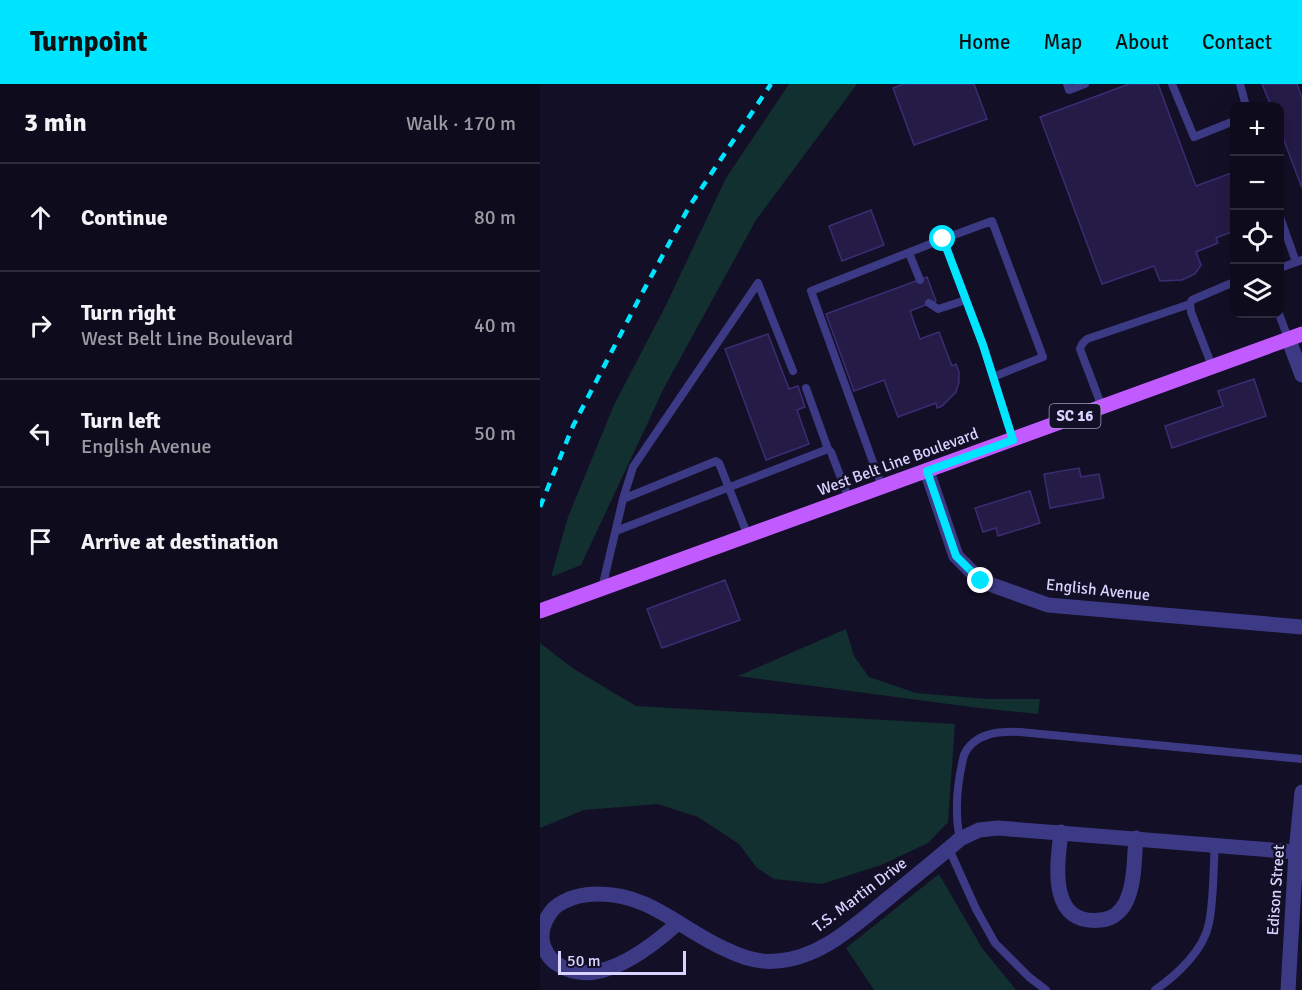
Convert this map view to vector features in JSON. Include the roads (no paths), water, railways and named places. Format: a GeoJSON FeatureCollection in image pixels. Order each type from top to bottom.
{"type":"FeatureCollection","features":[{"type":"Feature","properties":{"kind":"main road","name":"West Belt Line Boulevard"},"geometry":{"type":"LineString","coordinates":[[540,610],[1295,336]]}},
{"type":"Feature","properties":{"kind":"street"},"geometry":{"type":"LineString","coordinates":[[1295,336],[1302,375]]}},
{"type":"Feature","properties":{"kind":"street","name":"English Avenue"},"geometry":{"type":"LineString","coordinates":[[927,471],[956,556],[981,581],[1048,605],[1302,627]]}},
{"type":"Feature","properties":{"kind":"street","name":"Edison Street"},"geometry":{"type":"LineString","coordinates":[[1288,990],[1302,792]]}},
{"type":"Feature","properties":{"kind":"street","name":"T.S. Martin Drive"},"geometry":{"type":"LineString","coordinates":[[678,923],[649,948],[621,964],[596,973],[583,973],[561,967],[548,954],[542,939],[546,920],[558,904],[588,894],[615,895],[638,900],[663,912],[678,923],[736,954],[763,961],[777,962],[792,959],[809,954],[842,935],[954,844],[971,833],[990,828],[1296,852]]}},
{"type":"Feature","properties":{"kind":"street"},"geometry":{"type":"LineString","coordinates":[[1061,832],[1057,877],[1060,896],[1065,906],[1077,917],[1093,921],[1112,917],[1125,904],[1132,878],[1136,838]]}},
{"type":"Feature","properties":{"kind":"lane"},"geometry":{"type":"LineString","coordinates":[[1067,84],[1069,90],[1085,84]]}},
{"type":"Feature","properties":{"kind":"lane"},"geometry":{"type":"LineString","coordinates":[[1172,84],[1194,137],[1230,123]]}},
{"type":"Feature","properties":{"kind":"lane"},"geometry":{"type":"LineString","coordinates":[[1240,84],[1245,102]]}},
{"type":"Feature","properties":{"kind":"lane"},"geometry":{"type":"LineString","coordinates":[[882,487],[811,291],[992,221],[1042,357],[993,377]]}},
{"type":"Feature","properties":{"kind":"lane"},"geometry":{"type":"LineString","coordinates":[[1284,225],[1299,261],[1284,267]]}},
{"type":"Feature","properties":{"kind":"lane"},"geometry":{"type":"LineString","coordinates":[[943,239],[993,377],[1013,440]]}},
{"type":"Feature","properties":{"kind":"lane"},"geometry":{"type":"LineString","coordinates":[[909,252],[920,280]]}},
{"type":"Feature","properties":{"kind":"lane"},"geometry":{"type":"LineString","coordinates":[[602,588],[633,467],[758,283],[794,370]]}},
{"type":"Feature","properties":{"kind":"lane"},"geometry":{"type":"LineString","coordinates":[[1102,407],[1080,349],[1087,339],[1190,304],[1192,300],[1230,284]]}},
{"type":"Feature","properties":{"kind":"lane"},"geometry":{"type":"LineString","coordinates":[[929,303],[938,309],[966,300]]}},
{"type":"Feature","properties":{"kind":"lane"},"geometry":{"type":"LineString","coordinates":[[1190,304],[1212,366]]}},
{"type":"Feature","properties":{"kind":"lane"},"geometry":{"type":"LineString","coordinates":[[1282,318],[1295,336]]}},
{"type":"Feature","properties":{"kind":"lane"},"geometry":{"type":"LineString","coordinates":[[806,388],[849,499]]}},
{"type":"Feature","properties":{"kind":"lane"},"geometry":{"type":"LineString","coordinates":[[616,531],[828,449]]}},
{"type":"Feature","properties":{"kind":"lane"},"geometry":{"type":"LineString","coordinates":[[623,499],[716,461],[720,463],[747,536]]}},
{"type":"Feature","properties":{"kind":"lane"},"geometry":{"type":"LineString","coordinates":[[1046,990],[1029,977],[995,943],[976,909],[954,844],[956,805],[967,748],[977,739],[998,732],[1020,732],[1302,759]]}},
{"type":"Feature","properties":{"kind":"lane"},"geometry":{"type":"LineString","coordinates":[[1155,990],[1181,969],[1200,942],[1209,924],[1215,844]]}},
{"type":"Feature","properties":{"kind":"railway"},"geometry":{"type":"LineString","coordinates":[[540,507],[573,426],[689,207],[771,84]]}}]}
